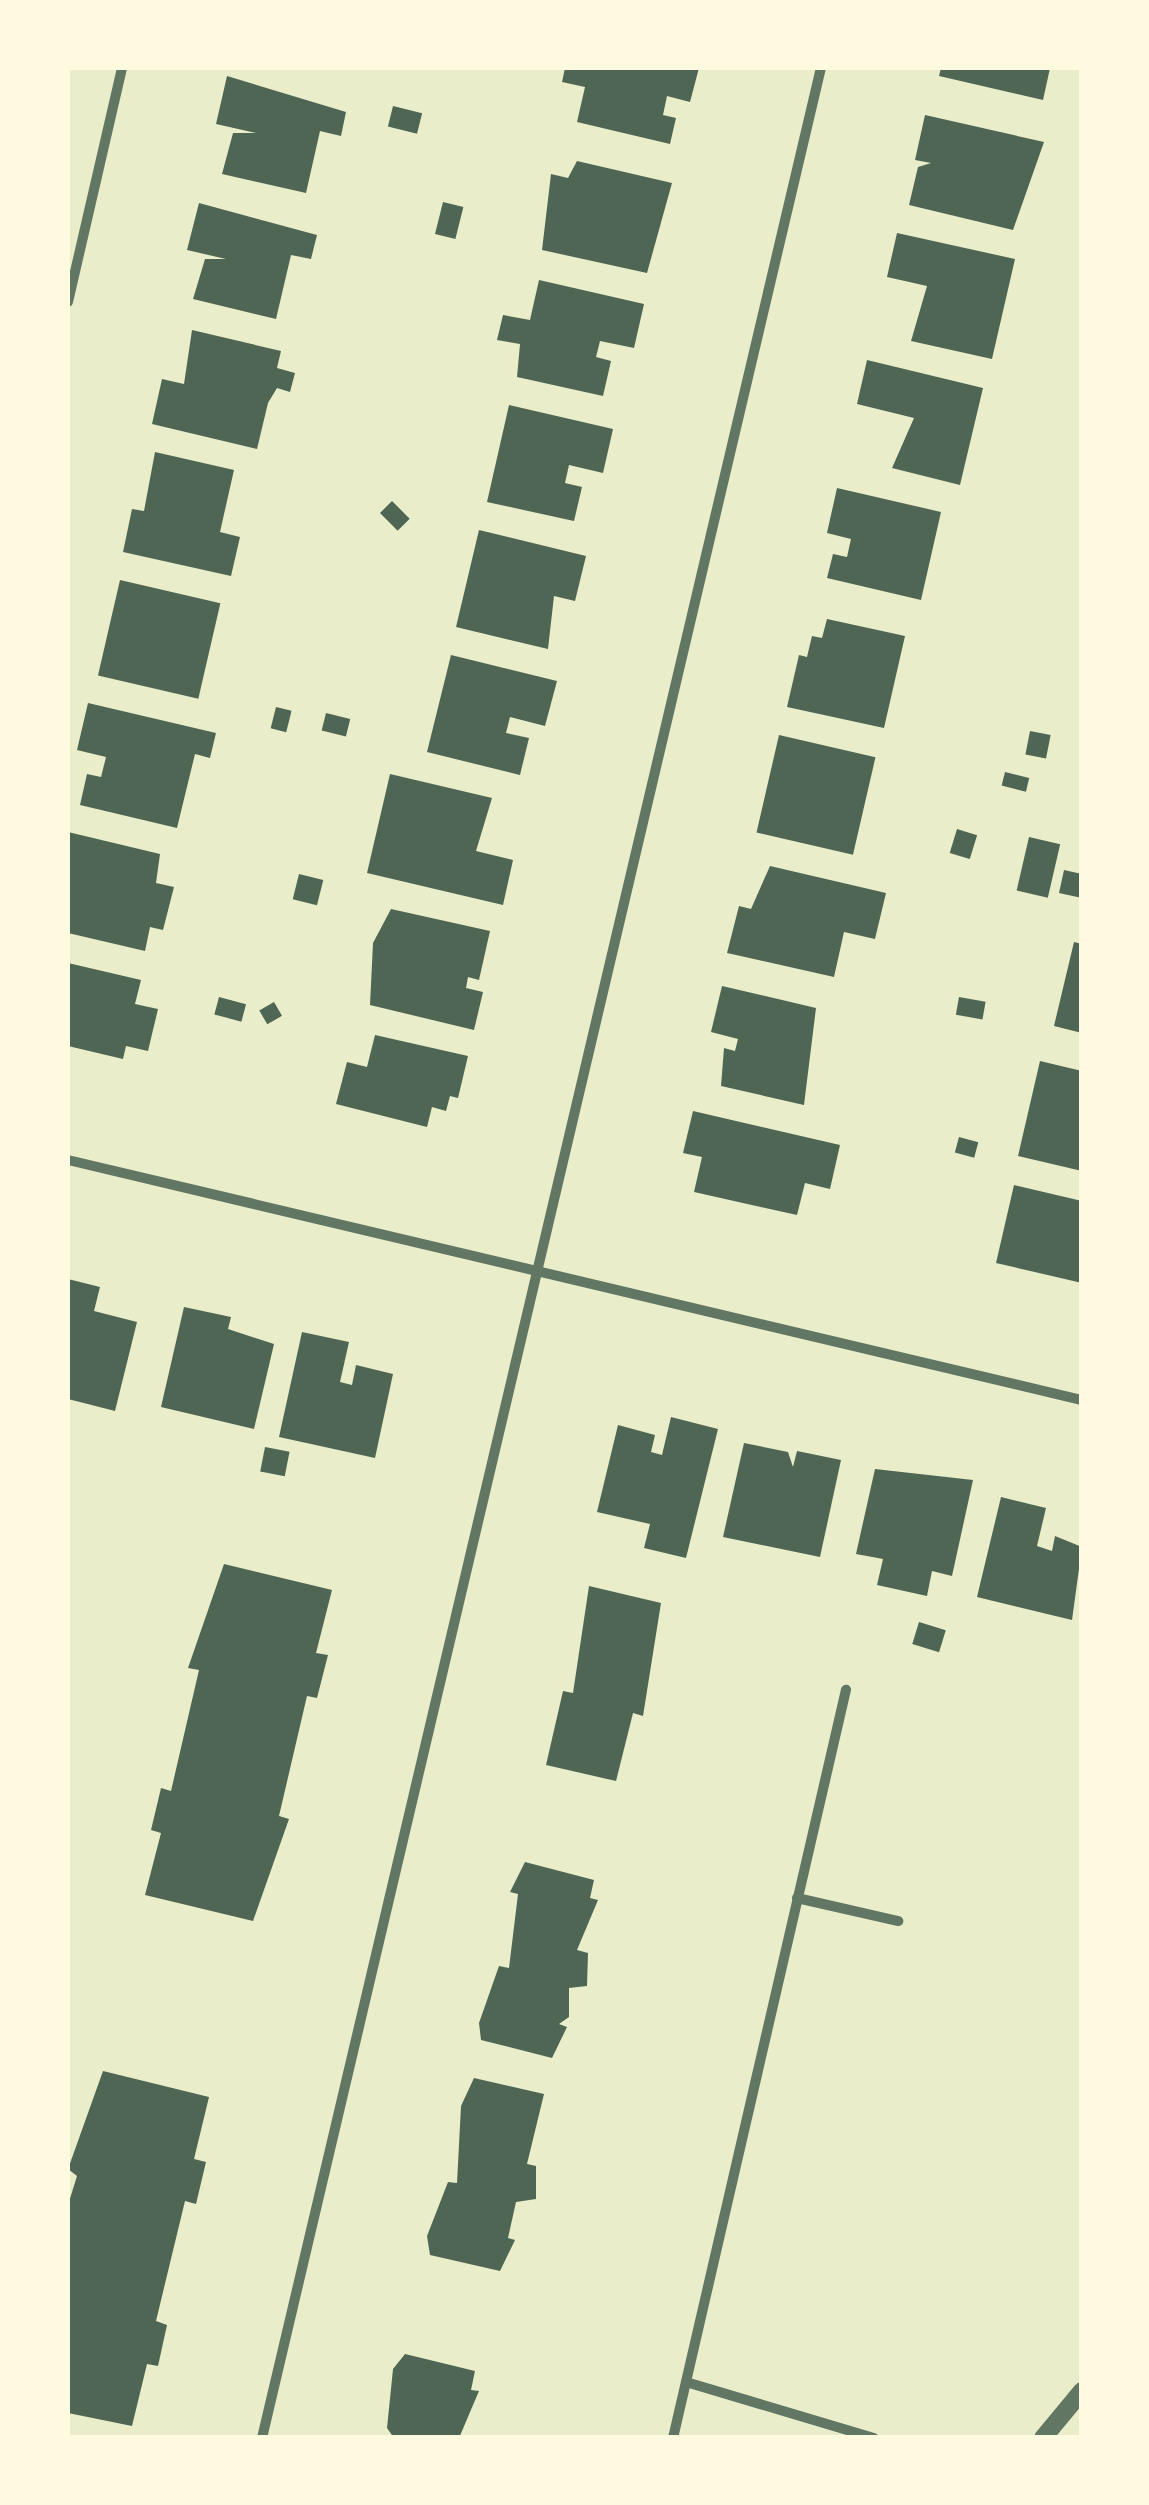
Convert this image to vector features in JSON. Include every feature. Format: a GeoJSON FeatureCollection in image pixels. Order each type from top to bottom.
{"type":"FeatureCollection","features":[{"type":"Feature","properties":{"kind":"street"},"geometry":{"type":"LineString","coordinates":[[68,302],[122,68]]}},
{"type":"Feature","properties":{"kind":"street"},"geometry":{"type":"LineString","coordinates":[[262,2438],[821,68]]}},
{"type":"Feature","properties":{"kind":"street"},"geometry":{"type":"LineString","coordinates":[[68,1160],[1082,1400]]}},
{"type":"Feature","properties":{"kind":"street"},"geometry":{"type":"LineString","coordinates":[[673,2438],[846,1690]]}},
{"type":"Feature","properties":{"kind":"street"},"geometry":{"type":"LineString","coordinates":[[797,1898],[898,1920]]}},
{"type":"Feature","properties":{"kind":"street"},"geometry":{"type":"LineString","coordinates":[[686,2382],[874,2438]]}},
{"type":"Feature","properties":{"kind":"street"},"geometry":{"type":"LineString","coordinates":[[1044,2438],[1082,2391]]}},
{"type":"Feature","properties":{"kind":"building"},"geometry":{"type":"Polygon","coordinates":[[[565,68],[699,68],[690,102],[667,96],[663,115],[676,118],[670,144],[577,122],[585,87],[562,82],[565,68]]]}},
{"type":"Feature","properties":{"kind":"building"},"geometry":{"type":"Polygon","coordinates":[[[941,68],[1050,68],[1043,100],[939,76],[941,68]]]}},
{"type":"Feature","properties":{"kind":"building"},"geometry":{"type":"Polygon","coordinates":[[[227,76],[346,112],[341,136],[320,131],[306,193],[222,174],[233,133],[256,133],[216,124],[227,76]]]}},
{"type":"Feature","properties":{"kind":"building"},"geometry":{"type":"Polygon","coordinates":[[[393,106],[422,113],[417,134],[388,126],[393,106]]]}},
{"type":"Feature","properties":{"kind":"building"},"geometry":{"type":"Polygon","coordinates":[[[925,115],[1044,142],[1013,230],[909,205],[918,167],[931,163],[915,160],[925,115]]]}},
{"type":"Feature","properties":{"kind":"building"},"geometry":{"type":"Polygon","coordinates":[[[577,161],[672,183],[647,273],[542,250],[551,174],[568,178],[577,161]]]}},
{"type":"Feature","properties":{"kind":"building"},"geometry":{"type":"Polygon","coordinates":[[[443,202],[463,207],[455,239],[435,234],[443,202]]]}},
{"type":"Feature","properties":{"kind":"building"},"geometry":{"type":"Polygon","coordinates":[[[199,203],[317,235],[311,259],[291,255],[276,319],[193,299],[205,259],[226,259],[187,250],[199,203]]]}},
{"type":"Feature","properties":{"kind":"building"},"geometry":{"type":"Polygon","coordinates":[[[897,233],[1015,259],[992,359],[911,341],[927,286],[887,277],[897,233]]]}},
{"type":"Feature","properties":{"kind":"building"},"geometry":{"type":"Polygon","coordinates":[[[539,280],[644,304],[634,348],[600,341],[596,357],[611,361],[603,396],[517,377],[520,344],[497,340],[503,315],[530,320],[539,280]]]}},
{"type":"Feature","properties":{"kind":"building"},"geometry":{"type":"Polygon","coordinates":[[[192,330],[281,351],[277,368],[295,373],[290,392],[277,388],[268,403],[257,449],[152,424],[162,379],[184,384],[192,330]]]}},
{"type":"Feature","properties":{"kind":"building"},"geometry":{"type":"Polygon","coordinates":[[[867,360],[983,388],[960,485],[892,468],[914,418],[857,404],[867,360]]]}},
{"type":"Feature","properties":{"kind":"building"},"geometry":{"type":"Polygon","coordinates":[[[509,405],[613,429],[603,473],[569,465],[565,483],[582,487],[574,521],[487,502],[509,405]]]}},
{"type":"Feature","properties":{"kind":"building"},"geometry":{"type":"Polygon","coordinates":[[[155,452],[234,470],[220,532],[240,537],[231,576],[123,552],[132,509],[144,511],[155,452]]]}},
{"type":"Feature","properties":{"kind":"building"},"geometry":{"type":"Polygon","coordinates":[[[837,488],[941,512],[921,600],[827,578],[833,554],[847,557],[851,539],[827,533],[837,488]]]}},
{"type":"Feature","properties":{"kind":"building"},"geometry":{"type":"Polygon","coordinates":[[[392,501],[410,519],[398,531],[380,513],[392,501]]]}},
{"type":"Feature","properties":{"kind":"building"},"geometry":{"type":"Polygon","coordinates":[[[479,530],[586,556],[575,601],[554,596],[548,649],[456,627],[479,530]]]}},
{"type":"Feature","properties":{"kind":"building"},"geometry":{"type":"Polygon","coordinates":[[[120,580],[220,603],[198,699],[98,675],[120,580]]]}},
{"type":"Feature","properties":{"kind":"building"},"geometry":{"type":"Polygon","coordinates":[[[827,619],[905,636],[884,728],[787,707],[799,655],[807,657],[812,636],[822,638],[827,619]]]}},
{"type":"Feature","properties":{"kind":"building"},"geometry":{"type":"Polygon","coordinates":[[[451,655],[557,681],[545,726],[510,717],[506,733],[529,738],[520,775],[427,752],[451,655]]]}},
{"type":"Feature","properties":{"kind":"building"},"geometry":{"type":"Polygon","coordinates":[[[88,703],[216,733],[210,758],[195,754],[177,828],[80,805],[87,774],[101,777],[106,757],[77,750],[88,703]]]}},
{"type":"Feature","properties":{"kind":"building"},"geometry":{"type":"Polygon","coordinates":[[[276,707],[292,711],[286,732],[271,728],[276,707]]]}},
{"type":"Feature","properties":{"kind":"building"},"geometry":{"type":"Polygon","coordinates":[[[326,713],[350,719],[346,737],[322,730],[326,713]]]}},
{"type":"Feature","properties":{"kind":"building"},"geometry":{"type":"Polygon","coordinates":[[[1030,731],[1051,735],[1046,759],[1025,755],[1030,731]]]}},
{"type":"Feature","properties":{"kind":"building"},"geometry":{"type":"Polygon","coordinates":[[[779,735],[875,757],[853,855],[757,832],[779,735]]]}},
{"type":"Feature","properties":{"kind":"building"},"geometry":{"type":"Polygon","coordinates":[[[1005,772],[1029,778],[1026,792],[1002,786],[1005,772]]]}},
{"type":"Feature","properties":{"kind":"building"},"geometry":{"type":"Polygon","coordinates":[[[390,774],[492,798],[476,851],[513,860],[503,905],[367,873],[390,774]]]}},
{"type":"Feature","properties":{"kind":"building"},"geometry":{"type":"Polygon","coordinates":[[[957,829],[977,835],[970,859],[950,853],[957,829]]]}},
{"type":"Feature","properties":{"kind":"building"},"geometry":{"type":"Polygon","coordinates":[[[68,832],[160,854],[156,883],[174,887],[163,930],[150,927],[145,951],[68,933],[68,832]]]}},
{"type":"Feature","properties":{"kind":"building"},"geometry":{"type":"Polygon","coordinates":[[[1029,837],[1060,844],[1048,898],[1017,891],[1029,837]]]}},
{"type":"Feature","properties":{"kind":"building"},"geometry":{"type":"Polygon","coordinates":[[[770,866],[886,893],[875,939],[844,932],[834,977],[727,953],[739,906],[751,909],[770,866]]]}},
{"type":"Feature","properties":{"kind":"building"},"geometry":{"type":"Polygon","coordinates":[[[1064,870],[1082,874],[1082,898],[1059,893],[1064,870]]]}},
{"type":"Feature","properties":{"kind":"building"},"geometry":{"type":"Polygon","coordinates":[[[299,874],[323,880],[317,905],[293,899],[299,874]]]}},
{"type":"Feature","properties":{"kind":"building"},"geometry":{"type":"Polygon","coordinates":[[[391,909],[490,931],[479,980],[468,977],[466,988],[483,992],[474,1030],[370,1005],[373,943],[391,909]]]}},
{"type":"Feature","properties":{"kind":"building"},"geometry":{"type":"Polygon","coordinates":[[[1074,942],[1082,944],[1082,1033],[1054,1026],[1074,942]]]}},
{"type":"Feature","properties":{"kind":"building"},"geometry":{"type":"Polygon","coordinates":[[[68,963],[141,980],[135,1004],[158,1009],[148,1051],[126,1046],[123,1059],[68,1046],[68,963]]]}},
{"type":"Feature","properties":{"kind":"building"},"geometry":{"type":"Polygon","coordinates":[[[722,986],[816,1008],[804,1105],[721,1086],[724,1048],[735,1051],[738,1039],[711,1032],[722,986]]]}},
{"type":"Feature","properties":{"kind":"building"},"geometry":{"type":"Polygon","coordinates":[[[219,997],[246,1004],[241,1022],[214,1014],[219,997]]]}},
{"type":"Feature","properties":{"kind":"building"},"geometry":{"type":"Polygon","coordinates":[[[959,997],[986,1002],[982,1019],[956,1015],[959,997]]]}},
{"type":"Feature","properties":{"kind":"building"},"geometry":{"type":"Polygon","coordinates":[[[274,1002],[282,1016],[267,1024],[259,1010],[274,1002]]]}},
{"type":"Feature","properties":{"kind":"building"},"geometry":{"type":"Polygon","coordinates":[[[375,1035],[468,1056],[458,1098],[450,1096],[446,1111],[432,1107],[427,1127],[336,1104],[347,1062],[367,1067],[375,1035]]]}},
{"type":"Feature","properties":{"kind":"building"},"geometry":{"type":"Polygon","coordinates":[[[1040,1061],[1082,1071],[1082,1171],[1018,1156],[1040,1061]]]}},
{"type":"Feature","properties":{"kind":"building"},"geometry":{"type":"Polygon","coordinates":[[[693,1111],[840,1145],[830,1189],[805,1183],[797,1215],[694,1192],[702,1157],[683,1153],[693,1111]]]}},
{"type":"Feature","properties":{"kind":"building"},"geometry":{"type":"Polygon","coordinates":[[[959,1137],[978,1142],[974,1158],[955,1152],[959,1137]]]}},
{"type":"Feature","properties":{"kind":"building"},"geometry":{"type":"Polygon","coordinates":[[[1014,1185],[1082,1201],[1082,1283],[996,1263],[1014,1185]]]}},
{"type":"Feature","properties":{"kind":"building"},"geometry":{"type":"Polygon","coordinates":[[[68,1279],[100,1287],[94,1311],[137,1322],[115,1411],[68,1399],[68,1279]]]}},
{"type":"Feature","properties":{"kind":"building"},"geometry":{"type":"Polygon","coordinates":[[[184,1307],[231,1317],[228,1329],[274,1344],[254,1429],[161,1407],[184,1307]]]}},
{"type":"Feature","properties":{"kind":"building"},"geometry":{"type":"Polygon","coordinates":[[[302,1332],[349,1342],[340,1382],[352,1385],[356,1365],[393,1374],[375,1458],[279,1437],[302,1332]]]}},
{"type":"Feature","properties":{"kind":"building"},"geometry":{"type":"Polygon","coordinates":[[[671,1417],[718,1429],[686,1558],[644,1548],[650,1524],[597,1512],[618,1425],[655,1435],[651,1452],[662,1455],[671,1417]]]}},
{"type":"Feature","properties":{"kind":"building"},"geometry":{"type":"Polygon","coordinates":[[[744,1443],[788,1452],[793,1467],[797,1451],[841,1460],[820,1557],[723,1537],[744,1443]]]}},
{"type":"Feature","properties":{"kind":"building"},"geometry":{"type":"Polygon","coordinates":[[[265,1447],[290,1452],[285,1476],[260,1472],[265,1447]]]}},
{"type":"Feature","properties":{"kind":"building"},"geometry":{"type":"Polygon","coordinates":[[[875,1469],[973,1480],[952,1576],[932,1571],[927,1596],[877,1585],[883,1559],[856,1554],[875,1469]]]}},
{"type":"Feature","properties":{"kind":"building"},"geometry":{"type":"Polygon","coordinates":[[[1001,1497],[1046,1508],[1037,1546],[1052,1551],[1055,1536],[1082,1547],[1072,1620],[977,1597],[1001,1497]]]}},
{"type":"Feature","properties":{"kind":"building"},"geometry":{"type":"Polygon","coordinates":[[[224,1564],[332,1590],[316,1653],[328,1655],[317,1698],[307,1696],[279,1816],[289,1819],[253,1921],[145,1895],[161,1833],[151,1830],[161,1788],[171,1791],[199,1670],[188,1668],[224,1564]]]}},
{"type":"Feature","properties":{"kind":"building"},"geometry":{"type":"Polygon","coordinates":[[[589,1586],[661,1603],[643,1716],[633,1713],[616,1781],[546,1765],[563,1691],[573,1693],[589,1586]]]}},
{"type":"Feature","properties":{"kind":"building"},"geometry":{"type":"Polygon","coordinates":[[[919,1622],[946,1630],[939,1652],[912,1644],[919,1622]]]}},
{"type":"Feature","properties":{"kind":"building"},"geometry":{"type":"Polygon","coordinates":[[[525,1862],[594,1880],[590,1898],[598,1900],[577,1950],[588,1953],[587,1986],[569,1988],[569,2017],[559,2024],[567,2027],[552,2058],[481,2040],[479,2023],[499,1966],[509,1968],[518,1894],[510,1892],[525,1862]]]}},
{"type":"Feature","properties":{"kind":"building"},"geometry":{"type":"Polygon","coordinates":[[[103,2071],[209,2097],[194,2159],[206,2162],[196,2204],[185,2201],[156,2321],[167,2325],[158,2366],[147,2364],[132,2426],[68,2413],[68,2205],[77,2176],[68,2169],[103,2071]]]}},
{"type":"Feature","properties":{"kind":"building"},"geometry":{"type":"Polygon","coordinates":[[[474,2078],[544,2094],[527,2164],[536,2166],[536,2199],[516,2202],[508,2238],[515,2240],[500,2271],[430,2255],[427,2236],[448,2182],[457,2183],[461,2106],[474,2078]]]}},
{"type":"Feature","properties":{"kind":"building"},"geometry":{"type":"Polygon","coordinates":[[[405,2354],[475,2371],[471,2390],[479,2391],[459,2438],[394,2438],[387,2428],[393,2369],[405,2354]]]}}]}
